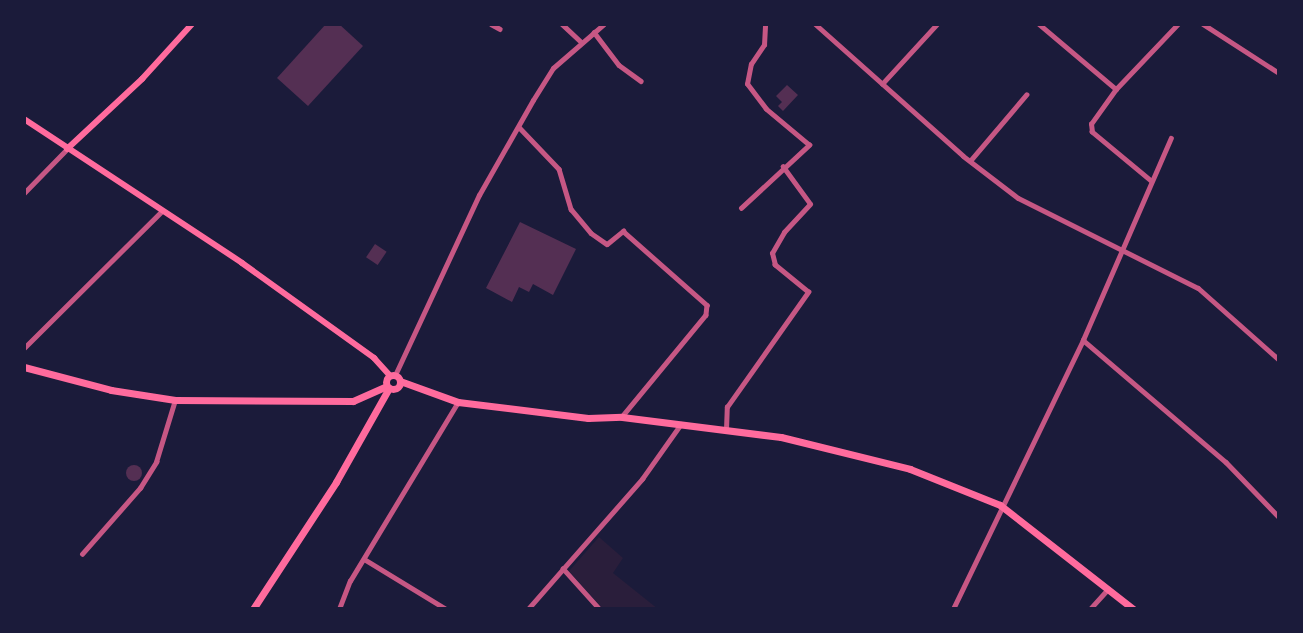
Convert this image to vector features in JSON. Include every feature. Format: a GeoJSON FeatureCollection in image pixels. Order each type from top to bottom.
{"type":"FeatureCollection","features":[{"type":"Feature","properties":{"kind":"main road"},"geometry":{"type":"LineString","coordinates":[[67,149],[142,79],[192,24]]}},
{"type":"Feature","properties":{"kind":"main road"},"geometry":{"type":"LineString","coordinates":[[25,121],[252,270],[374,358],[395,377],[458,402],[588,418],[622,417],[790,439],[910,469],[1000,505],[1133,609]]}},
{"type":"Feature","properties":{"kind":"main road"},"geometry":{"type":"LineString","coordinates":[[24,367],[111,390],[175,400],[272,404],[353,401],[388,387],[397,388],[395,377]]}},
{"type":"Feature","properties":{"kind":"main road"},"geometry":{"type":"LineString","coordinates":[[253,609],[336,482],[395,377]]}},
{"type":"Feature","properties":{"kind":"street"},"geometry":{"type":"LineString","coordinates":[[458,24],[476,24]]}},
{"type":"Feature","properties":{"kind":"street"},"geometry":{"type":"LineString","coordinates":[[491,24],[500,29]]}},
{"type":"Feature","properties":{"kind":"street"},"geometry":{"type":"LineString","coordinates":[[562,24],[581,42]]}},
{"type":"Feature","properties":{"kind":"street"},"geometry":{"type":"LineString","coordinates":[[395,377],[479,195],[553,68],[604,24]]}},
{"type":"Feature","properties":{"kind":"street"},"geometry":{"type":"LineString","coordinates":[[741,208],[809,145],[766,109],[747,84],[751,64],[764,45],[765,24]]}},
{"type":"Feature","properties":{"kind":"street"},"geometry":{"type":"LineString","coordinates":[[815,24],[970,161],[1018,198],[1068,226],[1198,288],[1279,360]]}},
{"type":"Feature","properties":{"kind":"street"},"geometry":{"type":"LineString","coordinates":[[882,84],[937,24]]}},
{"type":"Feature","properties":{"kind":"street"},"geometry":{"type":"LineString","coordinates":[[1040,24],[1116,89]]}},
{"type":"Feature","properties":{"kind":"street"},"geometry":{"type":"LineString","coordinates":[[1151,181],[1092,132],[1095,114],[1178,24]]}},
{"type":"Feature","properties":{"kind":"street"},"geometry":{"type":"LineString","coordinates":[[1203,24],[1279,73]]}},
{"type":"Feature","properties":{"kind":"street"},"geometry":{"type":"LineString","coordinates":[[594,32],[619,65],[641,81]]}},
{"type":"Feature","properties":{"kind":"street"},"geometry":{"type":"LineString","coordinates":[[970,161],[1026,95]]}},
{"type":"Feature","properties":{"kind":"street"},"geometry":{"type":"LineString","coordinates":[[519,127],[559,170],[571,209],[591,233],[607,244],[623,231],[707,305],[706,315],[622,417]]}},
{"type":"Feature","properties":{"kind":"street"},"geometry":{"type":"LineString","coordinates":[[953,609],[1000,505],[1083,340],[1120,249],[1171,138]]}},
{"type":"Feature","properties":{"kind":"street"},"geometry":{"type":"LineString","coordinates":[[24,194],[67,149]]}},
{"type":"Feature","properties":{"kind":"street"},"geometry":{"type":"LineString","coordinates":[[726,430],[727,407],[808,292],[775,265],[772,253],[784,232],[810,204],[783,167]]}},
{"type":"Feature","properties":{"kind":"street"},"geometry":{"type":"LineString","coordinates":[[24,348],[162,211]]}},
{"type":"Feature","properties":{"kind":"street"},"geometry":{"type":"LineString","coordinates":[[1083,340],[1226,462],[1279,517]]}},
{"type":"Feature","properties":{"kind":"street"},"geometry":{"type":"LineString","coordinates":[[82,554],[140,488],[156,462],[175,400]]}},
{"type":"Feature","properties":{"kind":"street"},"geometry":{"type":"LineString","coordinates":[[339,609],[364,559],[458,402]]}},
{"type":"Feature","properties":{"kind":"street"},"geometry":{"type":"LineString","coordinates":[[528,609],[642,479],[681,424]]}},
{"type":"Feature","properties":{"kind":"street"},"geometry":{"type":"LineString","coordinates":[[364,559],[446,609]]}},
{"type":"Feature","properties":{"kind":"street"},"geometry":{"type":"LineString","coordinates":[[563,569],[599,609]]}},
{"type":"Feature","properties":{"kind":"street"},"geometry":{"type":"LineString","coordinates":[[1090,609],[1108,589]]}},
{"type":"Feature","properties":{"kind":"shaded area"},"geometry":{"type":"Polygon","coordinates":[[[599,537],[623,558],[613,573],[658,609],[603,609],[569,571],[599,537]]]}},
{"type":"Feature","properties":{"kind":"building"},"geometry":{"type":"Polygon","coordinates":[[[326,24],[339,24],[363,46],[308,106],[277,78],[326,24]]]}},
{"type":"Feature","properties":{"kind":"building"},"geometry":{"type":"Polygon","coordinates":[[[787,85],[798,95],[783,111],[778,106],[782,102],[776,96],[787,85]]]}},
{"type":"Feature","properties":{"kind":"building"},"geometry":{"type":"Polygon","coordinates":[[[520,222],[576,249],[553,295],[533,284],[529,292],[519,287],[512,302],[486,288],[520,222]]]}},
{"type":"Feature","properties":{"kind":"building"},"geometry":{"type":"Polygon","coordinates":[[[375,244],[387,252],[378,265],[366,257],[375,244]]]}},
{"type":"Feature","properties":{"kind":"building"},"geometry":{"type":"Polygon","coordinates":[[[131,465],[137,465],[142,473],[140,479],[131,481],[126,476],[126,470],[131,465]]]}}]}
